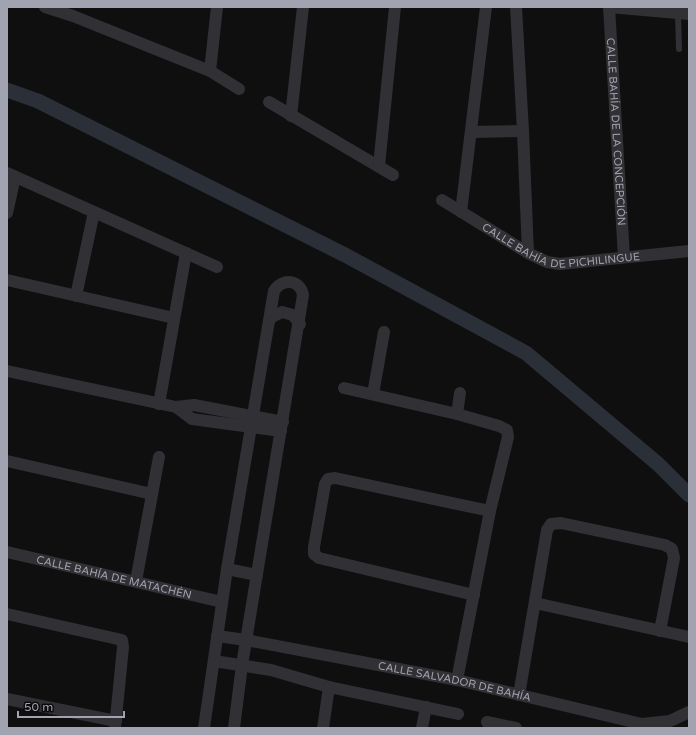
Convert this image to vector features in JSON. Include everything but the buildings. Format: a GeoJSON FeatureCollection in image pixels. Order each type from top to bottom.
{"type":"FeatureCollection","features":[{"type":"Feature","properties":{"kind":"street"},"geometry":{"type":"LineString","coordinates":[[45,7],[73,12],[210,71],[239,89]]}},
{"type":"Feature","properties":{"kind":"street"},"geometry":{"type":"LineString","coordinates":[[210,71],[217,7]]}},
{"type":"Feature","properties":{"kind":"street"},"geometry":{"type":"LineString","coordinates":[[291,116],[303,7]]}},
{"type":"Feature","properties":{"kind":"street"},"geometry":{"type":"LineString","coordinates":[[379,166],[395,7]]}},
{"type":"Feature","properties":{"kind":"street"},"geometry":{"type":"LineString","coordinates":[[461,212],[486,7]]}},
{"type":"Feature","properties":{"kind":"street"},"geometry":{"type":"LineString","coordinates":[[516,7],[524,131],[528,253]]}},
{"type":"Feature","properties":{"kind":"street"},"geometry":{"type":"LineString","coordinates":[[609,7],[683,14]]}},
{"type":"Feature","properties":{"kind":"street","name":"CALLE BAHÍA DE LA CONCEPCIÓN"},"geometry":{"type":"LineString","coordinates":[[609,7],[624,257]]}},
{"type":"Feature","properties":{"kind":"street"},"geometry":{"type":"LineString","coordinates":[[269,102],[393,175]]}},
{"type":"Feature","properties":{"kind":"street"},"geometry":{"type":"LineString","coordinates":[[471,132],[524,131]]}},
{"type":"Feature","properties":{"kind":"street"},"geometry":{"type":"LineString","coordinates":[[7,213],[11,175],[217,267]]}},
{"type":"Feature","properties":{"kind":"street","name":"CALLE BAHÍA DE PICHILINGUE"},"geometry":{"type":"LineString","coordinates":[[442,200],[528,253],[548,262],[560,264],[689,251]]}},
{"type":"Feature","properties":{"kind":"street"},"geometry":{"type":"LineString","coordinates":[[76,296],[94,212]]}},
{"type":"Feature","properties":{"kind":"street"},"geometry":{"type":"LineString","coordinates":[[159,404],[186,253]]}},
{"type":"Feature","properties":{"kind":"street"},"geometry":{"type":"LineString","coordinates":[[7,280],[174,318]]}},
{"type":"Feature","properties":{"kind":"street"},"geometry":{"type":"LineString","coordinates":[[204,728],[227,569],[274,291],[280,284],[288,281],[296,283],[304,295],[246,640],[234,728]]}},
{"type":"Feature","properties":{"kind":"street"},"geometry":{"type":"LineString","coordinates":[[269,322],[272,317],[282,312],[293,314],[300,324]]}},
{"type":"Feature","properties":{"kind":"street"},"geometry":{"type":"LineString","coordinates":[[373,394],[384,332]]}},
{"type":"Feature","properties":{"kind":"street"},"geometry":{"type":"LineString","coordinates":[[7,371],[176,407],[192,418],[252,421],[282,426]]}},
{"type":"Feature","properties":{"kind":"street"},"geometry":{"type":"LineString","coordinates":[[344,388],[457,414],[499,426],[507,430],[508,437],[490,511],[457,680]]}},
{"type":"Feature","properties":{"kind":"street"},"geometry":{"type":"LineString","coordinates":[[457,414],[460,393]]}},
{"type":"Feature","properties":{"kind":"street"},"geometry":{"type":"LineString","coordinates":[[136,581],[159,457]]}},
{"type":"Feature","properties":{"kind":"street"},"geometry":{"type":"LineString","coordinates":[[7,461],[152,494]]}},
{"type":"Feature","properties":{"kind":"street"},"geometry":{"type":"LineString","coordinates":[[474,595],[320,558],[314,554],[325,484],[328,479],[335,478],[490,511]]}},
{"type":"Feature","properties":{"kind":"street"},"geometry":{"type":"LineString","coordinates":[[519,695],[547,530],[551,524],[561,523],[665,545],[672,549],[674,558],[660,631]]}},
{"type":"Feature","properties":{"kind":"street","name":"CALLE BAHÍA DE MATACHÉN"},"geometry":{"type":"LineString","coordinates":[[7,552],[222,602]]}},
{"type":"Feature","properties":{"kind":"street"},"geometry":{"type":"LineString","coordinates":[[227,569],[257,575]]}},
{"type":"Feature","properties":{"kind":"street"},"geometry":{"type":"LineString","coordinates":[[535,603],[689,637]]}},
{"type":"Feature","properties":{"kind":"street"},"geometry":{"type":"LineString","coordinates":[[7,614],[122,640],[123,647],[116,725],[7,699]]}},
{"type":"Feature","properties":{"kind":"street","name":"CALLE SALVADOR DE BAHÍA"},"geometry":{"type":"LineString","coordinates":[[217,636],[246,640],[457,680],[642,724],[670,721],[689,712]]}},
{"type":"Feature","properties":{"kind":"street"},"geometry":{"type":"LineString","coordinates":[[214,661],[271,670],[329,687],[458,714]]}},
{"type":"Feature","properties":{"kind":"street"},"geometry":{"type":"LineString","coordinates":[[323,728],[329,687]]}},
{"type":"Feature","properties":{"kind":"street"},"geometry":{"type":"LineString","coordinates":[[422,728],[426,707]]}},
{"type":"Feature","properties":{"kind":"street"},"geometry":{"type":"LineString","coordinates":[[487,722],[513,728]]}},
{"type":"Feature","properties":{"kind":"lane"},"geometry":{"type":"LineString","coordinates":[[679,49],[683,14]]}},
{"type":"Feature","properties":{"kind":"waterway"},"geometry":{"type":"LineString","coordinates":[[7,90],[38,101],[345,255],[526,353],[658,464],[689,495]]}}]}
